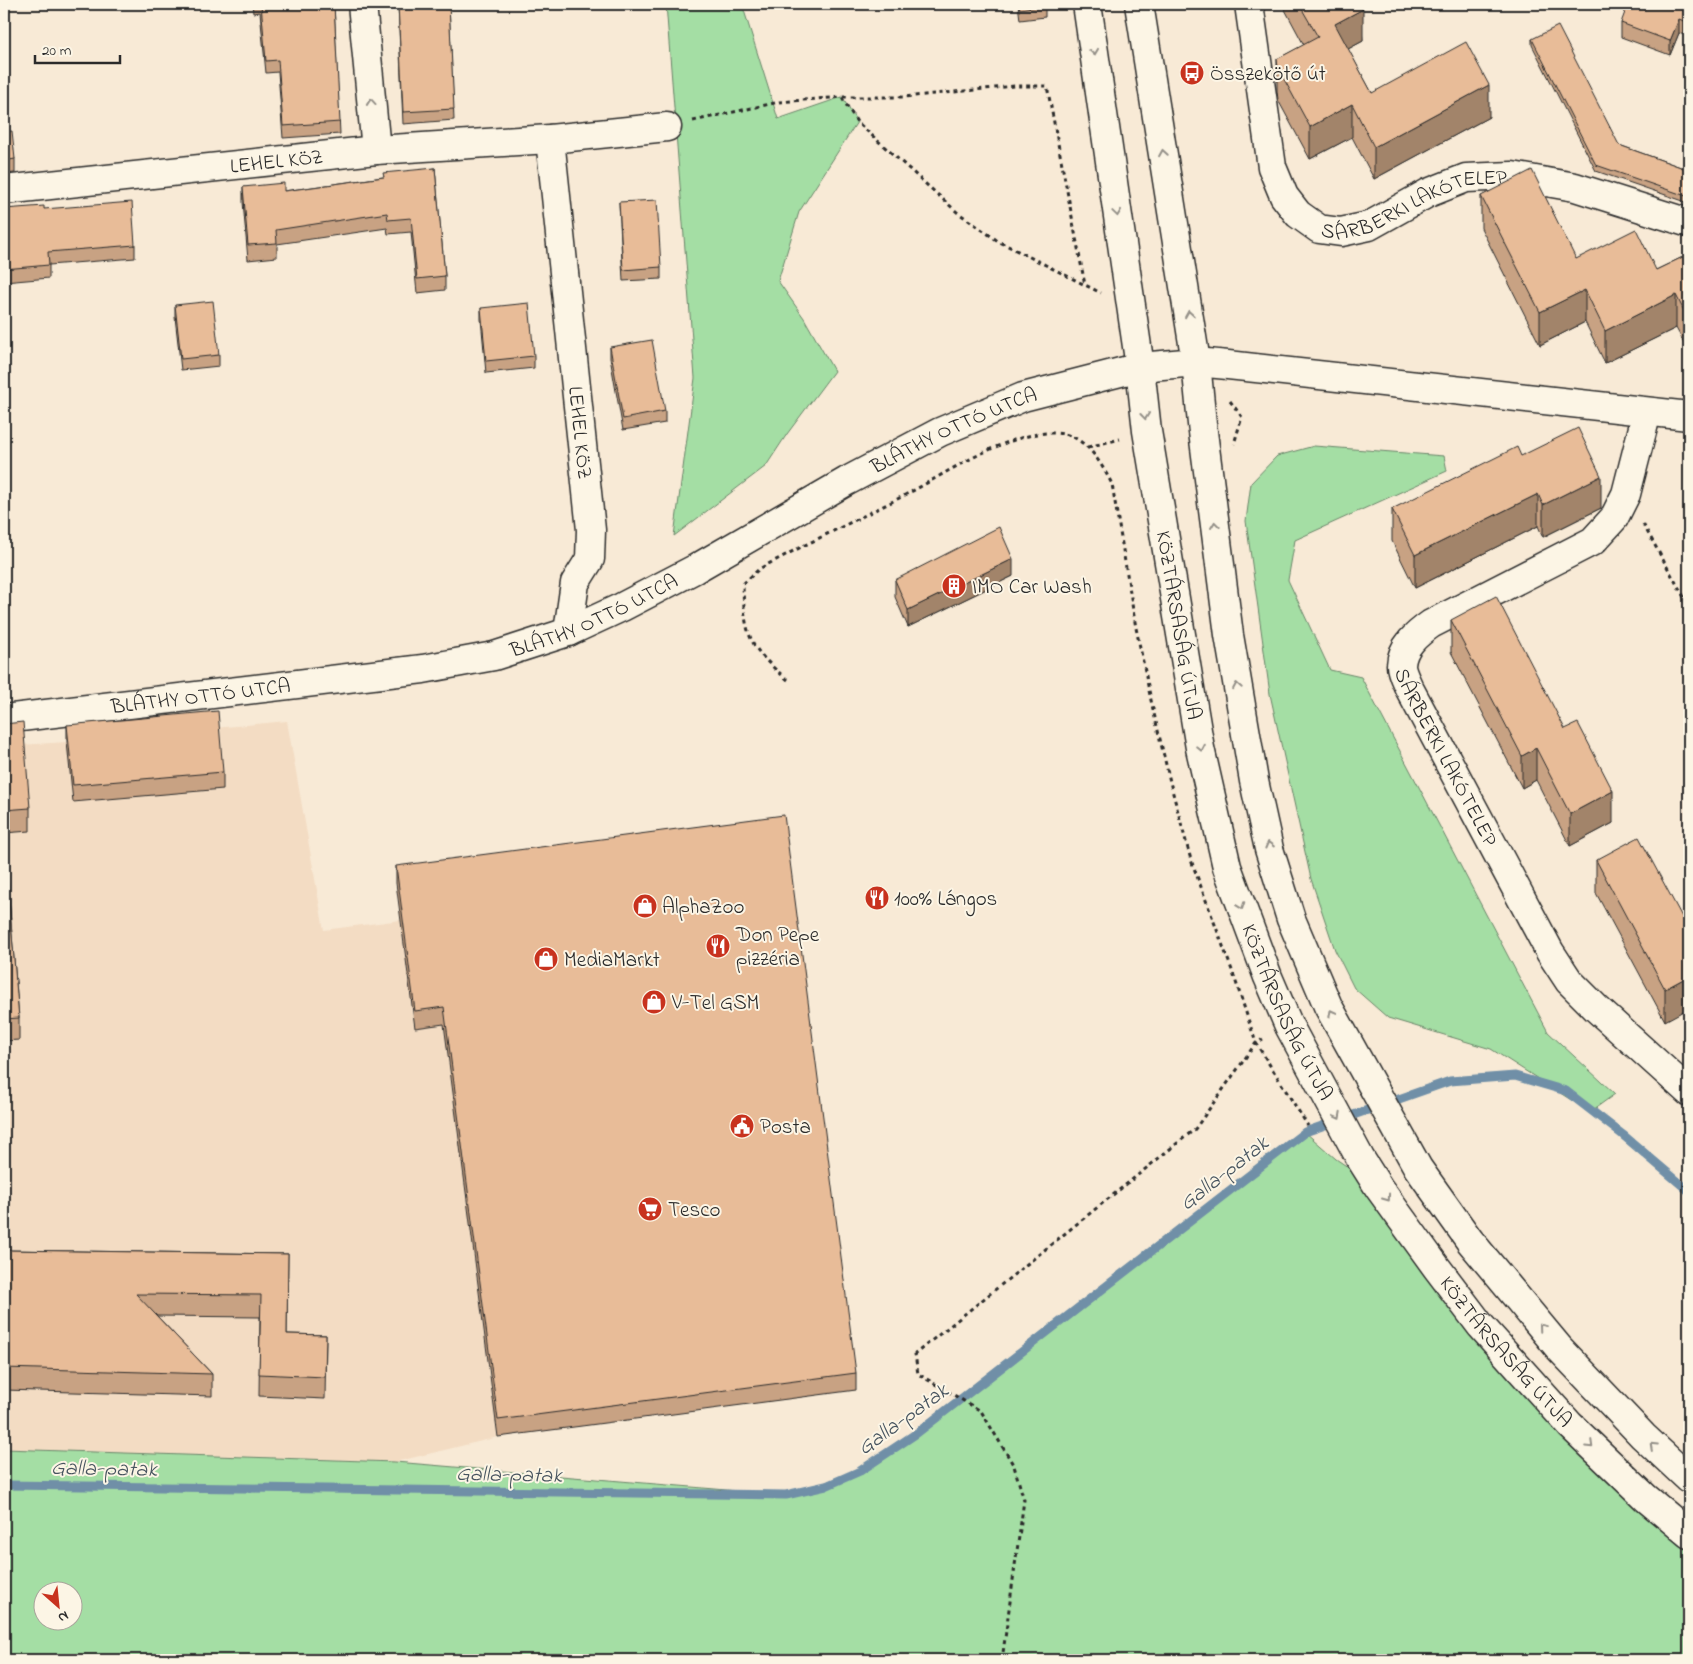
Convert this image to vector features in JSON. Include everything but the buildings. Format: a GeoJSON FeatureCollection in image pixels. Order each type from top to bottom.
{"type":"FeatureCollection","features":[{"type":"Feature","properties":{"kind":"street"},"geometry":{"type":"LineString","coordinates":[[362,4],[376,150]]}},
{"type":"Feature","properties":{"kind":"street"},"geometry":{"type":"LineString","coordinates":[[1087,4],[1140,367]]}},
{"type":"Feature","properties":{"kind":"street"},"geometry":{"type":"LineString","coordinates":[[1139,4],[1196,362]]}},
{"type":"Feature","properties":{"kind":"street","name":"SÁRBERKI LAKÓTELEP"},"geometry":{"type":"LineString","coordinates":[[1249,4],[1272,167],[1284,196],[1298,214],[1319,229],[1342,232],[1369,226],[1428,193],[1466,178],[1512,176],[1575,187],[1689,223]]}},
{"type":"Feature","properties":{"kind":"street","name":"LEHEL KÖZ"},"geometry":{"type":"LineString","coordinates":[[4,190],[376,150],[550,139],[667,127]]}},
{"type":"Feature","properties":{"kind":"street","name":"LEHEL KÖZ"},"geometry":{"type":"LineString","coordinates":[[550,139],[591,530],[590,559],[575,583],[568,632]]}},
{"type":"Feature","properties":{"kind":"street","name":"BLÁTHY OTTÓ UTCA"},"geometry":{"type":"LineString","coordinates":[[4,719],[423,669],[494,656],[568,632],[622,607],[695,569],[847,481],[940,432],[1023,397],[1140,367],[1196,362],[1689,416]]}},
{"type":"Feature","properties":{"kind":"street","name":"KÖZTÁRSASÁG ÚTJA"},"geometry":{"type":"LineString","coordinates":[[1196,362],[1229,635],[1254,780],[1269,848],[1291,919],[1328,1006],[1418,1168],[1470,1240],[1559,1348],[1643,1436],[1689,1479]]}},
{"type":"Feature","properties":{"kind":"street","name":"KÖZTÁRSASÁG ÚTJA"},"geometry":{"type":"LineString","coordinates":[[1140,367],[1147,431],[1200,748],[1227,867],[1268,977],[1289,1026],[1360,1158],[1379,1188],[1481,1326],[1570,1425],[1646,1498],[1689,1534]]}},
{"type":"Feature","properties":{"kind":"street","name":"SÁRBERKI LAKÓTELEP"},"geometry":{"type":"LineString","coordinates":[[1646,412],[1626,494],[1614,518],[1592,541],[1431,624],[1405,647],[1401,666],[1408,688],[1550,952],[1569,981],[1597,1009],[1689,1092]]}},
{"type":"Feature","properties":{"kind":"path"},"geometry":{"type":"LineString","coordinates":[[667,127],[779,102],[842,97],[904,97],[1015,86],[1047,86],[1085,285]]}},
{"type":"Feature","properties":{"kind":"path"},"geometry":{"type":"LineString","coordinates":[[842,97],[857,122],[884,148],[916,173],[957,212],[998,241],[1131,307]]}},
{"type":"Feature","properties":{"kind":"path"},"geometry":{"type":"LineString","coordinates":[[1234,445],[1242,417]]}},
{"type":"Feature","properties":{"kind":"path"},"geometry":{"type":"LineString","coordinates":[[788,680],[760,655],[748,634],[743,603],[743,584],[759,569],[998,446],[1029,436],[1048,433],[1066,434],[1085,444],[1102,464],[1112,484],[1142,657],[1171,786],[1192,860],[1256,1043],[1301,1114]]}},
{"type":"Feature","properties":{"kind":"path"},"geometry":{"type":"LineString","coordinates":[[1626,494],[1689,606]]}},
{"type":"Feature","properties":{"kind":"path"},"geometry":{"type":"LineString","coordinates":[[1002,1660],[1024,1500],[1014,1466],[981,1411],[918,1374],[915,1354],[1196,1129],[1256,1043],[1289,1026]]}},
{"type":"Feature","properties":{"kind":"shaded area"},"geometry":{"type":"Polygon","coordinates":[[[287,721],[324,930],[401,920],[415,1028],[444,1024],[498,1437],[395,1462],[4,1449],[4,746],[67,742],[287,721]]]}},
{"type":"Feature","properties":{"kind":"green space"},"geometry":{"type":"Polygon","coordinates":[[[666,4],[742,4],[778,119],[842,97],[857,122],[799,212],[778,281],[804,318],[834,371],[787,434],[766,466],[674,536],[695,378],[666,4]]]}},
{"type":"Feature","properties":{"kind":"green space"},"geometry":{"type":"Polygon","coordinates":[[[1314,446],[1444,456],[1447,471],[1295,540],[1288,580],[1330,670],[1361,677],[1548,1032],[1615,1094],[1590,1112],[1491,1049],[1388,1018],[1354,988],[1335,950],[1311,879],[1270,694],[1246,521],[1251,483],[1277,456],[1314,446]]]}},
{"type":"Feature","properties":{"kind":"green space"},"geometry":{"type":"Polygon","coordinates":[[[1305,1132],[1336,1159],[1379,1188],[1437,1268],[1689,1534],[1689,1660],[4,1660],[4,1449],[395,1462],[786,1495],[860,1471],[917,1433],[1305,1132]]]}},
{"type":"Feature","properties":{"kind":"waterway","name":"Galla-patak"},"geometry":{"type":"LineString","coordinates":[[4,1485],[786,1495],[826,1486],[860,1471],[917,1433],[1305,1132],[1450,1081],[1515,1076],[1566,1091],[1623,1135],[1689,1191]]}},
{"type":"Feature","properties":{"kind":"place","name":"Összekötő út"},"geometry":{"type":"Point","coordinates":[1192,73]}},
{"type":"Feature","properties":{"kind":"place","name":"IMO Car Wash"},"geometry":{"type":"Point","coordinates":[954,586]}},
{"type":"Feature","properties":{"kind":"place","name":"100% Lángos"},"geometry":{"type":"Point","coordinates":[877,898]}},
{"type":"Feature","properties":{"kind":"place","name":"AlphaZoo"},"geometry":{"type":"Point","coordinates":[645,906]}},
{"type":"Feature","properties":{"kind":"place","name":"Don Pepe pizzéria"},"geometry":{"type":"Point","coordinates":[718,946]}},
{"type":"Feature","properties":{"kind":"place","name":"MediaMarkt"},"geometry":{"type":"Point","coordinates":[546,959]}},
{"type":"Feature","properties":{"kind":"place","name":"V-Tel GSM"},"geometry":{"type":"Point","coordinates":[654,1002]}},
{"type":"Feature","properties":{"kind":"place","name":"Posta"},"geometry":{"type":"Point","coordinates":[742,1126]}},
{"type":"Feature","properties":{"kind":"place","name":"Tesco"},"geometry":{"type":"Point","coordinates":[650,1209]}}]}
